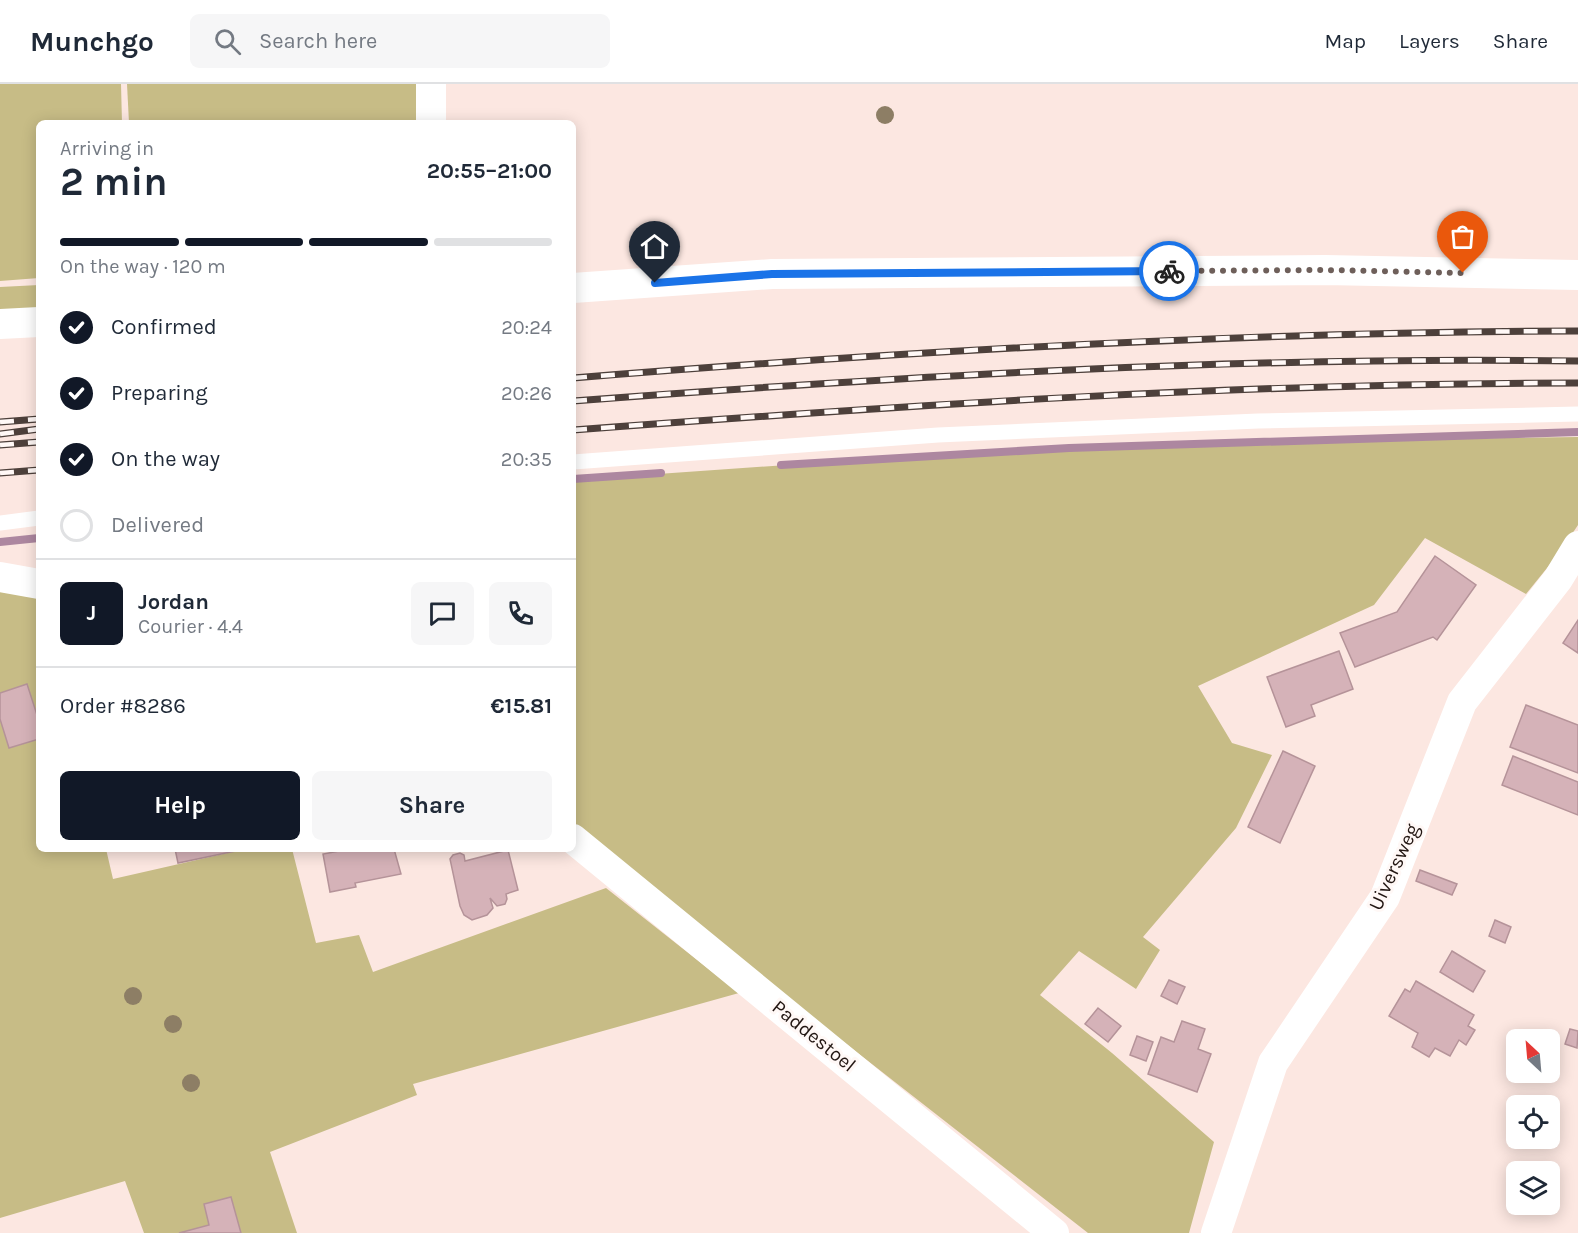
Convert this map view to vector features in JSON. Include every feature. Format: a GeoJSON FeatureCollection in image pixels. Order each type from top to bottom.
{"type":"FeatureCollection","features":[{"type":"Feature","properties":{"kind":"street"},"geometry":{"type":"LineString","coordinates":[[430,84],[431,120]]}},
{"type":"Feature","properties":{"kind":"street"},"geometry":{"type":"LineString","coordinates":[[576,288],[772,274],[1325,270],[1578,275]]}},
{"type":"Feature","properties":{"kind":"street"},"geometry":{"type":"LineString","coordinates":[[0,324],[36,322]]}},
{"type":"Feature","properties":{"kind":"street","name":"Uiversweg"},"geometry":{"type":"LineString","coordinates":[[1216,1233],[1273,1063],[1385,897],[1462,702],[1558,579],[1578,546]]}},
{"type":"Feature","properties":{"kind":"street"},"geometry":{"type":"LineString","coordinates":[[0,577],[36,583]]}},
{"type":"Feature","properties":{"kind":"street","name":"Paddestoel"},"geometry":{"type":"LineString","coordinates":[[576,841],[1054,1233]]}},
{"type":"Feature","properties":{"kind":"lane"},"geometry":{"type":"LineString","coordinates":[[576,462],[950,435],[1258,421],[1578,414]]}},
{"type":"Feature","properties":{"kind":"lane"},"geometry":{"type":"LineString","coordinates":[[0,523],[36,518]]}},
{"type":"Feature","properties":{"kind":"shaded area"},"geometry":{"type":"Polygon","coordinates":[[[0,84],[121,84],[122,120],[36,120],[36,278],[0,281],[0,84]]]}},
{"type":"Feature","properties":{"kind":"shaded area"},"geometry":{"type":"Polygon","coordinates":[[[127,84],[420,84],[420,120],[129,120],[127,84]]]}},
{"type":"Feature","properties":{"kind":"shaded area"},"geometry":{"type":"Polygon","coordinates":[[[36,285],[36,310],[0,313],[0,287],[36,285]]]}},
{"type":"Feature","properties":{"kind":"shaded area"},"geometry":{"type":"Polygon","coordinates":[[[1578,437],[1578,525],[1560,552],[1526,594],[1425,538],[1374,605],[1198,686],[1232,743],[1272,755],[1236,828],[1143,937],[1160,950],[1136,989],[1079,951],[1040,995],[1112,1053],[1214,1142],[1189,1233],[1088,1233],[758,975],[576,825],[576,480],[1000,450],[1338,440],[1578,437]]]}},
{"type":"Feature","properties":{"kind":"shaded area"},"geometry":{"type":"Polygon","coordinates":[[[0,588],[36,593],[36,852],[107,852],[113,879],[232,852],[293,852],[316,943],[359,935],[373,972],[606,888],[739,993],[413,1084],[417,1095],[270,1152],[297,1233],[144,1233],[125,1181],[0,1218],[0,588]]]}},
{"type":"Feature","properties":{"kind":"building"},"geometry":{"type":"Polygon","coordinates":[[[1435,556],[1476,585],[1437,640],[1433,637],[1355,667],[1340,633],[1397,612],[1435,556]]]}},
{"type":"Feature","properties":{"kind":"building"},"geometry":{"type":"Polygon","coordinates":[[[1578,620],[1578,653],[1563,643],[1578,620]]]}},
{"type":"Feature","properties":{"kind":"building"},"geometry":{"type":"Polygon","coordinates":[[[1339,651],[1353,689],[1311,705],[1315,716],[1286,727],[1267,677],[1339,651]]]}},
{"type":"Feature","properties":{"kind":"building"},"geometry":{"type":"Polygon","coordinates":[[[27,684],[36,712],[36,740],[9,748],[0,719],[0,693],[27,684]]]}},
{"type":"Feature","properties":{"kind":"building"},"geometry":{"type":"Polygon","coordinates":[[[1526,705],[1578,725],[1578,773],[1510,747],[1526,705]]]}},
{"type":"Feature","properties":{"kind":"building"},"geometry":{"type":"Polygon","coordinates":[[[1283,751],[1315,766],[1280,843],[1248,827],[1283,751]]]}},
{"type":"Feature","properties":{"kind":"building"},"geometry":{"type":"Polygon","coordinates":[[[1513,756],[1578,782],[1578,815],[1502,785],[1513,756]]]}},
{"type":"Feature","properties":{"kind":"building"},"geometry":{"type":"Polygon","coordinates":[[[176,852],[231,852],[178,863],[176,852]]]}},
{"type":"Feature","properties":{"kind":"building"},"geometry":{"type":"Polygon","coordinates":[[[395,852],[401,874],[355,883],[356,887],[330,892],[323,854],[395,852]]]}},
{"type":"Feature","properties":{"kind":"building"},"geometry":{"type":"Polygon","coordinates":[[[508,852],[518,890],[506,894],[505,904],[497,906],[490,898],[493,908],[487,915],[472,920],[464,915],[460,906],[450,859],[453,855],[460,853],[464,855],[465,861],[508,852]]]}},
{"type":"Feature","properties":{"kind":"building"},"geometry":{"type":"Polygon","coordinates":[[[1420,870],[1457,884],[1452,895],[1416,881],[1420,870]]]}},
{"type":"Feature","properties":{"kind":"building"},"geometry":{"type":"Polygon","coordinates":[[[1495,920],[1511,927],[1505,943],[1489,936],[1495,920]]]}},
{"type":"Feature","properties":{"kind":"building"},"geometry":{"type":"Polygon","coordinates":[[[1452,951],[1485,971],[1473,992],[1440,972],[1452,951]]]}},
{"type":"Feature","properties":{"kind":"building"},"geometry":{"type":"Polygon","coordinates":[[[1169,980],[1185,987],[1177,1004],[1161,996],[1169,980]]]}},
{"type":"Feature","properties":{"kind":"building"},"geometry":{"type":"Polygon","coordinates":[[[1416,981],[1474,1015],[1468,1026],[1475,1030],[1466,1045],[1459,1040],[1450,1056],[1435,1048],[1429,1057],[1412,1047],[1418,1033],[1389,1016],[1405,989],[1410,992],[1416,981]]]}},
{"type":"Feature","properties":{"kind":"building"},"geometry":{"type":"Polygon","coordinates":[[[1098,1008],[1121,1026],[1108,1042],[1085,1024],[1098,1008]]]}},
{"type":"Feature","properties":{"kind":"building"},"geometry":{"type":"Polygon","coordinates":[[[1182,1021],[1205,1029],[1198,1049],[1211,1054],[1197,1092],[1148,1074],[1161,1037],[1174,1042],[1182,1021]]]}},
{"type":"Feature","properties":{"kind":"building"},"geometry":{"type":"Polygon","coordinates":[[[1570,1029],[1578,1031],[1577,1048],[1565,1044],[1570,1029]]]}},
{"type":"Feature","properties":{"kind":"building"},"geometry":{"type":"Polygon","coordinates":[[[1137,1036],[1153,1042],[1146,1061],[1130,1055],[1137,1036]]]}},
{"type":"Feature","properties":{"kind":"building"},"geometry":{"type":"Polygon","coordinates":[[[231,1197],[241,1233],[179,1233],[209,1225],[204,1204],[231,1197]]]}},
{"type":"Feature","properties":{"kind":"waterway"},"geometry":{"type":"LineString","coordinates":[[781,465],[1069,448],[1578,432]]}},
{"type":"Feature","properties":{"kind":"waterway"},"geometry":{"type":"LineString","coordinates":[[576,479],[661,473]]}},
{"type":"Feature","properties":{"kind":"waterway"},"geometry":{"type":"LineString","coordinates":[[0,542],[36,538]]}},
{"type":"Feature","properties":{"kind":"railway"},"geometry":{"type":"LineString","coordinates":[[576,378],[824,359],[1200,339],[1578,331]]}},
{"type":"Feature","properties":{"kind":"railway"},"geometry":{"type":"LineString","coordinates":[[576,401],[1075,370],[1326,362],[1578,361]]}},
{"type":"Feature","properties":{"kind":"railway"},"geometry":{"type":"LineString","coordinates":[[576,430],[950,404],[1201,391],[1578,383]]}},
{"type":"Feature","properties":{"kind":"railway"},"geometry":{"type":"LineString","coordinates":[[0,422],[36,419]]}},
{"type":"Feature","properties":{"kind":"railway"},"geometry":{"type":"LineString","coordinates":[[0,434],[36,429]]}},
{"type":"Feature","properties":{"kind":"railway"},"geometry":{"type":"LineString","coordinates":[[0,445],[36,442]]}},
{"type":"Feature","properties":{"kind":"railway"},"geometry":{"type":"LineString","coordinates":[[0,473],[36,470]]}},
{"type":"Feature","properties":{"kind":"way so far"},"geometry":{"type":"LineString","coordinates":[[1169,271],[1325,270],[1463,273]]}},
{"type":"Feature","properties":{"kind":"route"},"geometry":{"type":"LineString","coordinates":[[655,283],[772,274],[1169,271]]}}]}
